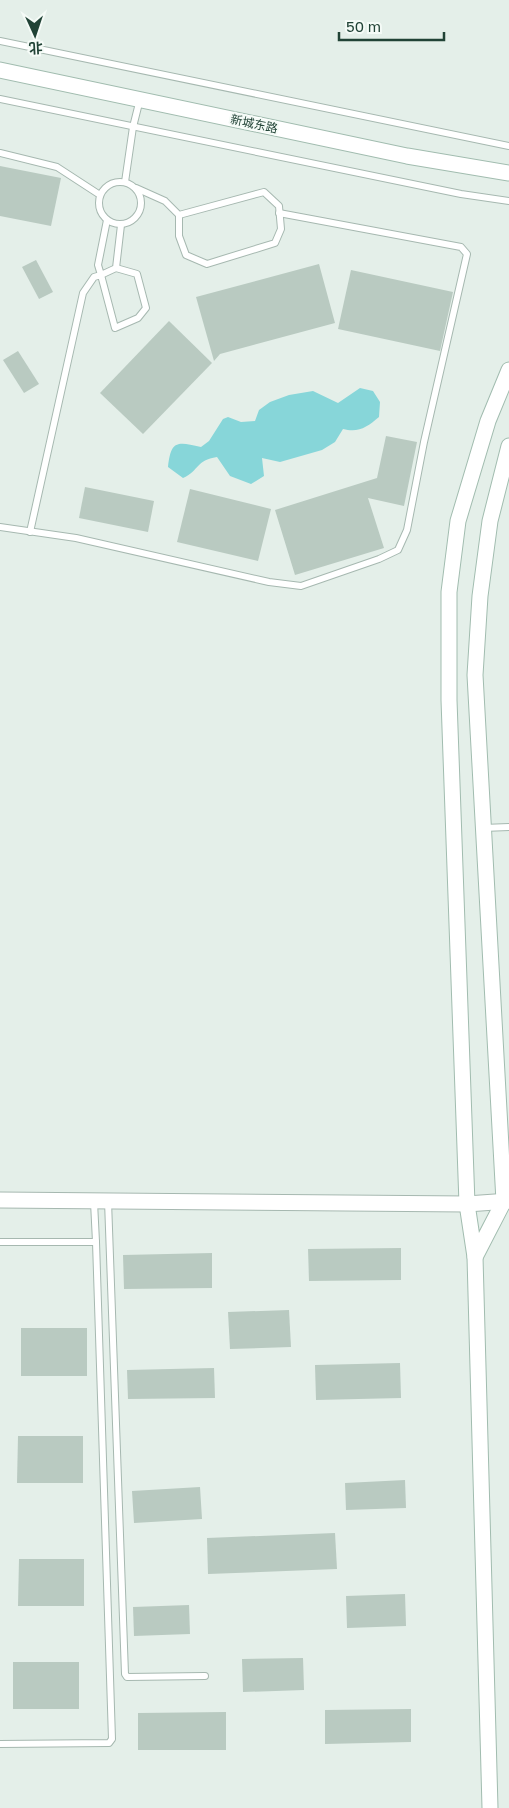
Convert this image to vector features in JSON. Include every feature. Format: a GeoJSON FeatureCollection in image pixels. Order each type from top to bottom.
{"type":"FeatureCollection","features":[{"type":"Feature","properties":{"kind":"main road","name":"新城东路"},"geometry":{"type":"LineString","coordinates":[[0,70],[407,156],[509,173]]}},
{"type":"Feature","properties":{"kind":"main road"},"geometry":{"type":"LineString","coordinates":[[490,1808],[476,1257],[467,1204],[449,700],[450,592],[458,521],[488,421],[509,370]]}},
{"type":"Feature","properties":{"kind":"main road"},"geometry":{"type":"LineString","coordinates":[[476,1257],[506,1201],[475,674],[480,596],[490,521],[509,446]]}},
{"type":"Feature","properties":{"kind":"main road"},"geometry":{"type":"LineString","coordinates":[[0,1200],[467,1204],[506,1201]]}},
{"type":"Feature","properties":{"kind":"lane"},"geometry":{"type":"LineString","coordinates":[[0,41],[509,146]]}},
{"type":"Feature","properties":{"kind":"lane"},"geometry":{"type":"LineString","coordinates":[[0,98],[461,194],[509,201]]}},
{"type":"Feature","properties":{"kind":"lane"},"geometry":{"type":"LineString","coordinates":[[126,182],[132,126],[140,99]]}},
{"type":"Feature","properties":{"kind":"lane"},"geometry":{"type":"LineString","coordinates":[[0,153],[57,167],[100,196]]}},
{"type":"Feature","properties":{"kind":"lane"},"geometry":{"type":"LineString","coordinates":[[136,188],[142,199],[141,211],[133,221],[121,225],[107,220],[100,213],[98,201],[103,190],[113,182],[126,182],[165,201],[179,215],[180,236],[186,255],[207,264],[275,243],[281,229],[279,206],[264,192],[179,215]]}},
{"type":"Feature","properties":{"kind":"lane"},"geometry":{"type":"LineString","coordinates":[[0,527],[76,538],[269,582],[300,586],[379,560],[398,550],[407,530],[424,442],[467,254],[461,247],[280,213]]}},
{"type":"Feature","properties":{"kind":"lane"},"geometry":{"type":"LineString","coordinates":[[30,532],[83,293],[94,277],[101,275],[116,268],[137,274],[146,308],[138,318],[115,328],[101,275],[98,265],[107,220]]}},
{"type":"Feature","properties":{"kind":"lane"},"geometry":{"type":"LineString","coordinates":[[116,268],[121,225]]}},
{"type":"Feature","properties":{"kind":"lane"},"geometry":{"type":"LineString","coordinates":[[483,828],[509,827]]}},
{"type":"Feature","properties":{"kind":"lane"},"geometry":{"type":"LineString","coordinates":[[0,1744],[109,1744],[112,1739],[96,1242],[101,1201]]}},
{"type":"Feature","properties":{"kind":"lane"},"geometry":{"type":"LineString","coordinates":[[101,1201],[125,1674],[127,1677],[205,1676]]}},
{"type":"Feature","properties":{"kind":"lane"},"geometry":{"type":"LineString","coordinates":[[0,1242],[96,1242]]}},
{"type":"Feature","properties":{"kind":"water"},"geometry":{"type":"Polygon","coordinates":[[[360,388],[373,391],[380,402],[379,417],[371,424],[358,430],[343,429],[335,442],[322,450],[280,462],[262,458],[264,476],[251,484],[230,476],[217,457],[210,458],[201,463],[183,478],[168,467],[171,452],[176,445],[186,444],[201,447],[209,441],[223,419],[228,417],[241,422],[255,421],[259,410],[270,402],[289,395],[313,391],[338,403],[360,388]]]}},
{"type":"Feature","properties":{"kind":"building"},"geometry":{"type":"Polygon","coordinates":[[[0,166],[61,178],[51,226],[0,216],[0,166]]]}},
{"type":"Feature","properties":{"kind":"building"},"geometry":{"type":"Polygon","coordinates":[[[36,260],[53,292],[39,299],[22,267],[36,260]]]}},
{"type":"Feature","properties":{"kind":"building"},"geometry":{"type":"Polygon","coordinates":[[[319,264],[335,323],[220,354],[214,361],[196,297],[319,264]]]}},
{"type":"Feature","properties":{"kind":"building"},"geometry":{"type":"Polygon","coordinates":[[[351,270],[453,292],[440,351],[338,329],[351,270]]]}},
{"type":"Feature","properties":{"kind":"building"},"geometry":{"type":"Polygon","coordinates":[[[169,321],[212,363],[143,434],[100,393],[169,321]]]}},
{"type":"Feature","properties":{"kind":"building"},"geometry":{"type":"Polygon","coordinates":[[[18,351],[39,384],[24,393],[3,360],[18,351]]]}},
{"type":"Feature","properties":{"kind":"building"},"geometry":{"type":"Polygon","coordinates":[[[386,436],[417,442],[404,506],[368,498],[384,548],[295,575],[275,510],[377,478],[386,436]]]}},
{"type":"Feature","properties":{"kind":"building"},"geometry":{"type":"Polygon","coordinates":[[[85,487],[154,501],[148,532],[79,518],[85,487]]]}},
{"type":"Feature","properties":{"kind":"building"},"geometry":{"type":"Polygon","coordinates":[[[190,489],[271,509],[258,561],[177,542],[190,489]]]}},
{"type":"Feature","properties":{"kind":"building"},"geometry":{"type":"Polygon","coordinates":[[[401,1248],[401,1280],[309,1281],[308,1249],[401,1248]]]}},
{"type":"Feature","properties":{"kind":"building"},"geometry":{"type":"Polygon","coordinates":[[[212,1253],[212,1288],[124,1289],[123,1255],[212,1253]]]}},
{"type":"Feature","properties":{"kind":"building"},"geometry":{"type":"Polygon","coordinates":[[[289,1310],[291,1347],[230,1349],[228,1312],[289,1310]]]}},
{"type":"Feature","properties":{"kind":"building"},"geometry":{"type":"Polygon","coordinates":[[[21,1328],[87,1328],[87,1376],[21,1376],[21,1328]]]}},
{"type":"Feature","properties":{"kind":"building"},"geometry":{"type":"Polygon","coordinates":[[[400,1363],[401,1398],[316,1400],[315,1365],[400,1363]]]}},
{"type":"Feature","properties":{"kind":"building"},"geometry":{"type":"Polygon","coordinates":[[[214,1368],[215,1398],[128,1399],[127,1370],[214,1368]]]}},
{"type":"Feature","properties":{"kind":"building"},"geometry":{"type":"Polygon","coordinates":[[[18,1436],[83,1436],[83,1483],[17,1483],[18,1436]]]}},
{"type":"Feature","properties":{"kind":"building"},"geometry":{"type":"Polygon","coordinates":[[[405,1480],[406,1508],[346,1510],[345,1483],[405,1480]]]}},
{"type":"Feature","properties":{"kind":"building"},"geometry":{"type":"Polygon","coordinates":[[[200,1487],[202,1519],[134,1523],[132,1491],[200,1487]]]}},
{"type":"Feature","properties":{"kind":"building"},"geometry":{"type":"Polygon","coordinates":[[[335,1533],[337,1569],[208,1574],[207,1538],[335,1533]]]}},
{"type":"Feature","properties":{"kind":"building"},"geometry":{"type":"Polygon","coordinates":[[[19,1559],[84,1559],[84,1606],[18,1606],[19,1559]]]}},
{"type":"Feature","properties":{"kind":"building"},"geometry":{"type":"Polygon","coordinates":[[[405,1594],[406,1626],[347,1628],[346,1596],[405,1594]]]}},
{"type":"Feature","properties":{"kind":"building"},"geometry":{"type":"Polygon","coordinates":[[[189,1605],[190,1634],[134,1636],[133,1607],[189,1605]]]}},
{"type":"Feature","properties":{"kind":"building"},"geometry":{"type":"Polygon","coordinates":[[[303,1658],[304,1690],[243,1692],[242,1659],[303,1658]]]}},
{"type":"Feature","properties":{"kind":"building"},"geometry":{"type":"Polygon","coordinates":[[[13,1662],[79,1662],[79,1709],[13,1709],[13,1662]]]}},
{"type":"Feature","properties":{"kind":"building"},"geometry":{"type":"Polygon","coordinates":[[[411,1709],[411,1742],[325,1744],[325,1710],[411,1709]]]}},
{"type":"Feature","properties":{"kind":"building"},"geometry":{"type":"Polygon","coordinates":[[[226,1712],[226,1750],[138,1750],[138,1713],[226,1712]]]}}]}
